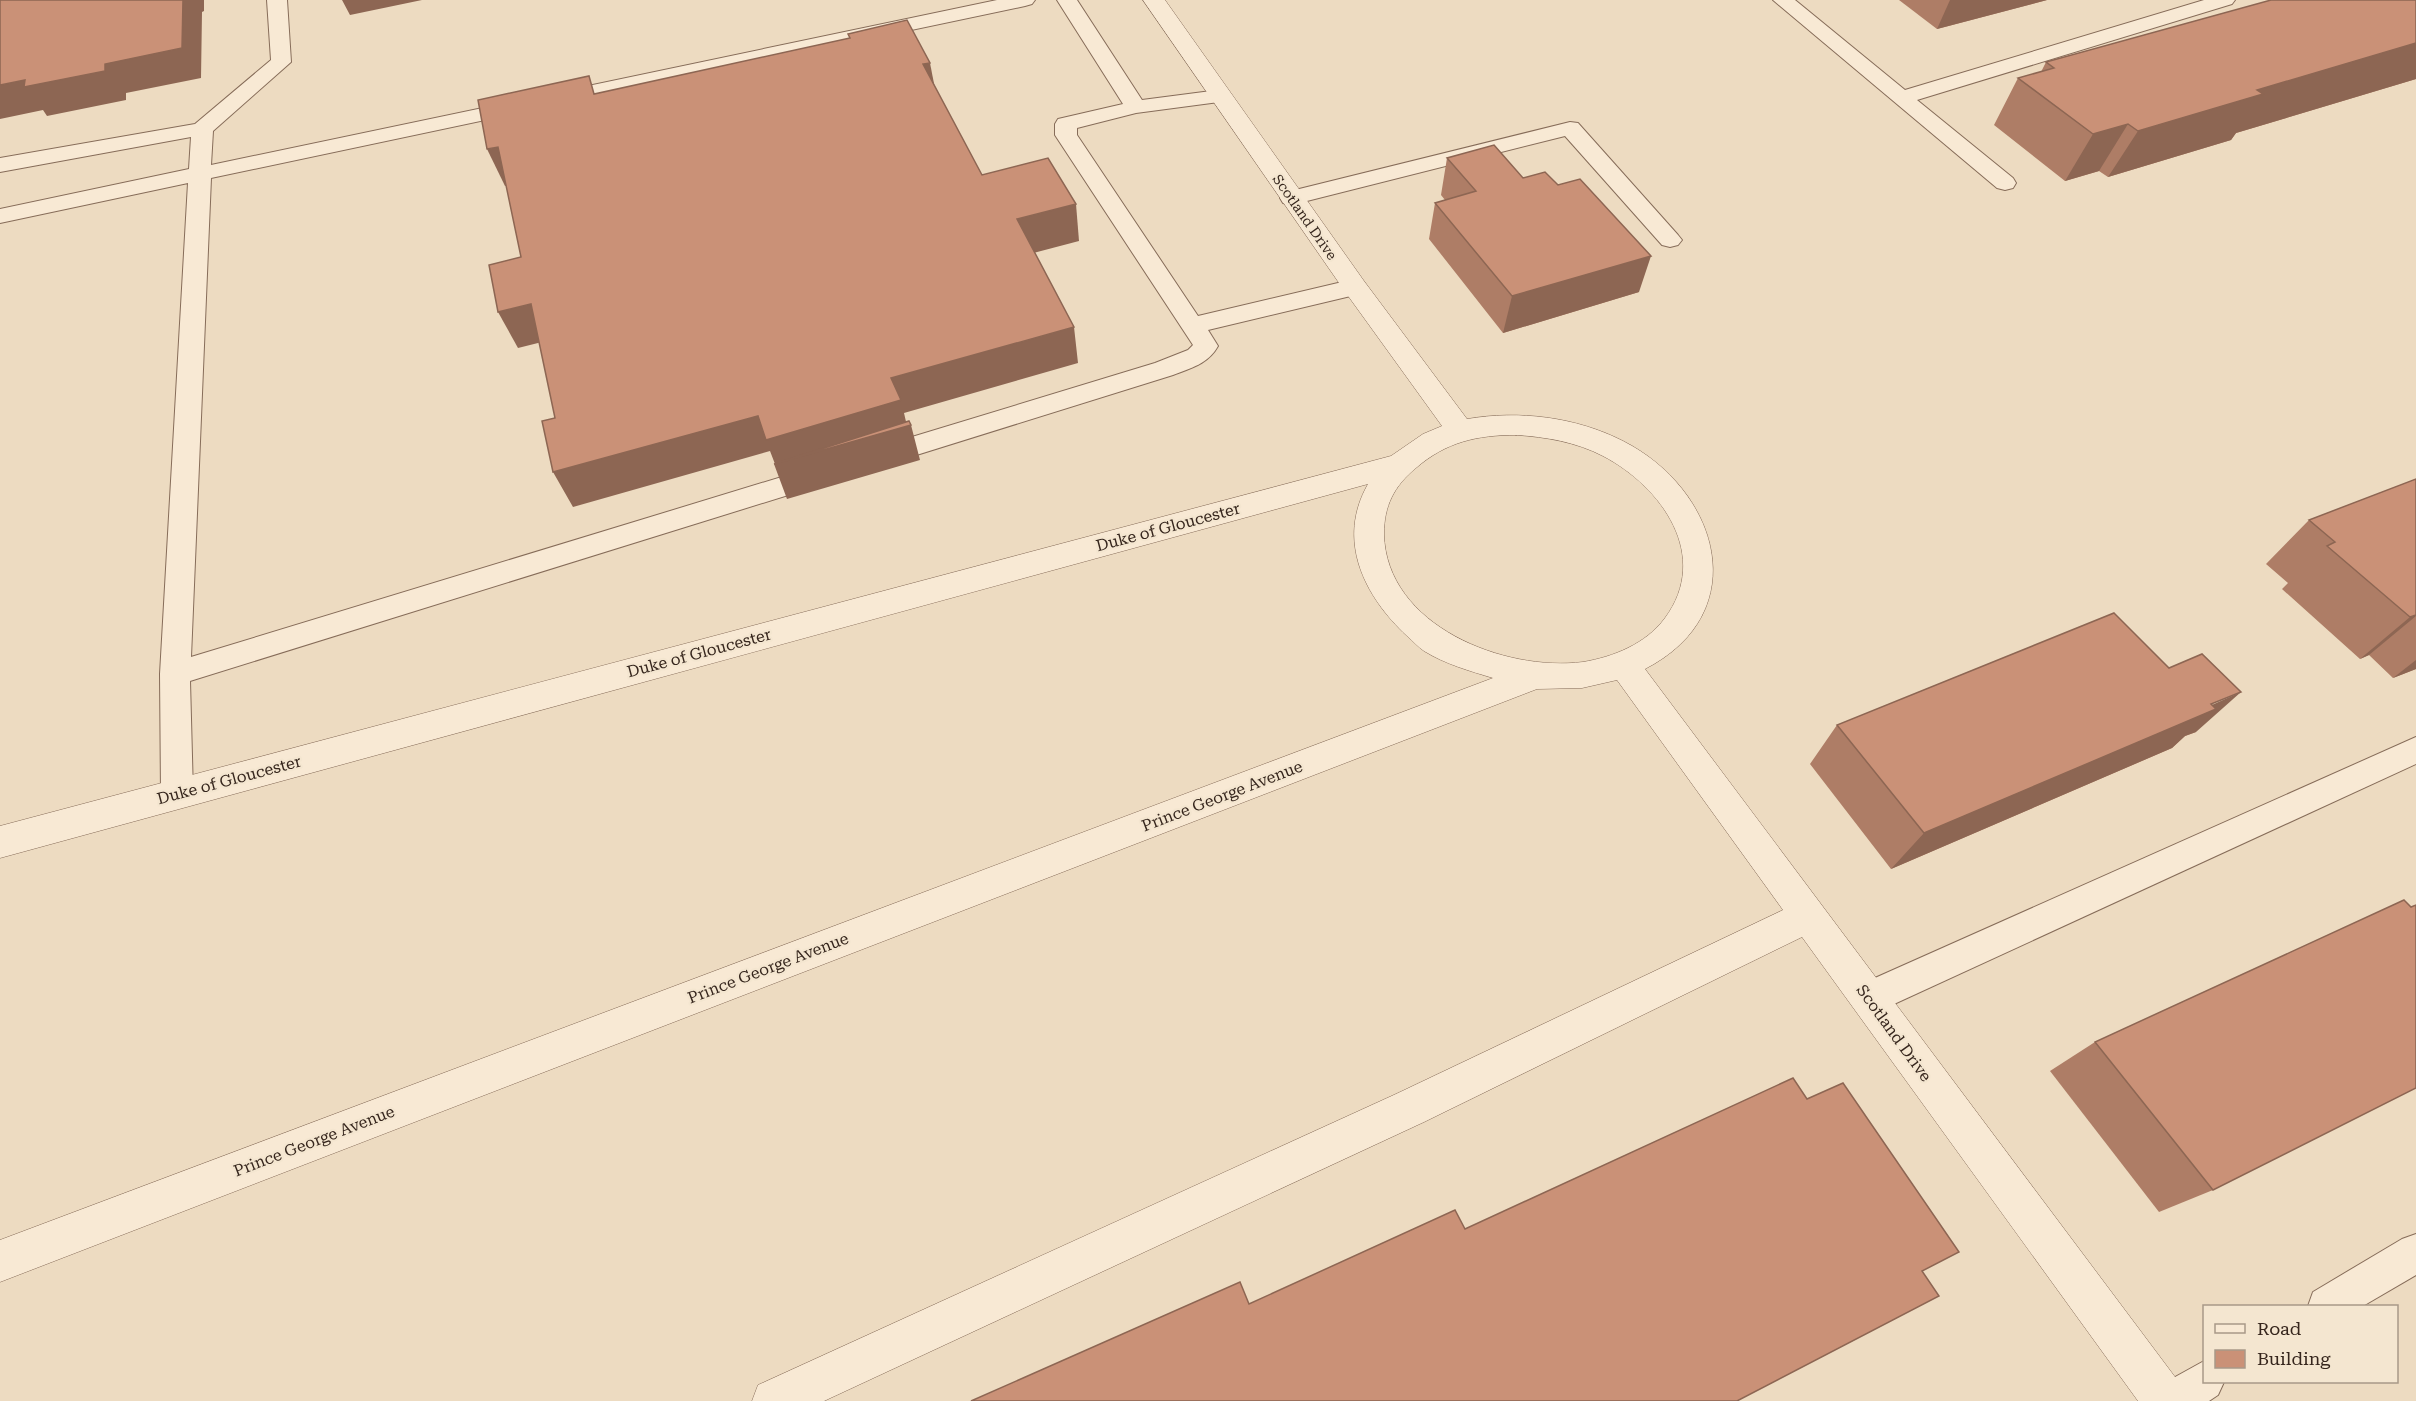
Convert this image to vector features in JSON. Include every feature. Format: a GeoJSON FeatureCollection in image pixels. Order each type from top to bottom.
{"type":"FeatureCollection","features":[{"type":"Feature","properties":{"kind":"street","name":"Scotland Drive"},"geometry":{"type":"LineString","coordinates":[[1154,0],[1291,198],[1461,431]]}},
{"type":"Feature","properties":{"kind":"street"},"geometry":{"type":"LineString","coordinates":[[1498,425],[1538,426],[1577,434],[1614,450],[1646,471],[1673,497],[1691,527],[1700,559],[1697,591],[1683,621],[1658,646],[1624,665],[1582,675],[1536,676],[1482,664],[1434,641],[1398,608],[1375,571],[1368,532],[1376,496],[1398,465],[1426,444],[1461,431],[1498,425]]}},
{"type":"Feature","properties":{"kind":"street","name":"Duke of Gloucester"},"geometry":{"type":"LineString","coordinates":[[0,842],[1398,465]]}},
{"type":"Feature","properties":{"kind":"street","name":"Scotland Drive"},"geometry":{"type":"LineString","coordinates":[[1624,665],[2165,1401]]}},
{"type":"Feature","properties":{"kind":"street","name":"Prince George Avenue"},"geometry":{"type":"LineString","coordinates":[[0,1261],[1536,676]]}},
{"type":"Feature","properties":{"kind":"street"},"geometry":{"type":"LineString","coordinates":[[774,1401],[1410,1108],[1808,916]]}},
{"type":"Feature","properties":{"kind":"lane"},"geometry":{"type":"LineString","coordinates":[[0,165],[202,129],[281,62],[277,0]]}},
{"type":"Feature","properties":{"kind":"lane"},"geometry":{"type":"LineString","coordinates":[[1,220],[198,173],[1025,0]]}},
{"type":"Feature","properties":{"kind":"lane"},"geometry":{"type":"LineString","coordinates":[[1068,0],[1136,107]]}},
{"type":"Feature","properties":{"kind":"lane"},"geometry":{"type":"LineString","coordinates":[[1783,0],[2005,183]]}},
{"type":"Feature","properties":{"kind":"lane"},"geometry":{"type":"LineString","coordinates":[[1902,98],[2225,0]]}},
{"type":"Feature","properties":{"kind":"lane"},"geometry":{"type":"LineString","coordinates":[[175,674],[1164,369],[1197,356],[1206,346],[1066,135],[1066,124],[1136,107],[1219,96]]}},
{"type":"Feature","properties":{"kind":"lane"},"geometry":{"type":"LineString","coordinates":[[1291,198],[1570,128],[1670,240]]}},
{"type":"Feature","properties":{"kind":"lane"},"geometry":{"type":"LineString","coordinates":[[177,794],[175,674],[198,173],[202,129]]}},
{"type":"Feature","properties":{"kind":"lane"},"geometry":{"type":"LineString","coordinates":[[1193,325],[1355,287]]}},
{"type":"Feature","properties":{"kind":"lane"},"geometry":{"type":"LineString","coordinates":[[1869,998],[2416,750]]}},
{"type":"Feature","properties":{"kind":"lane"},"geometry":{"type":"LineString","coordinates":[[2329,1305],[2416,1252]]}},
{"type":"Feature","properties":{"kind":"lane"},"geometry":{"type":"LineString","coordinates":[[2171,1401],[2203,1382]]}},
{"type":"Feature","properties":{"kind":"building"},"geometry":{"type":"Polygon","coordinates":[[[0,0],[183,0],[182,48],[105,64],[105,71],[24,87],[25,80],[0,85],[0,0]]]}},
{"type":"Feature","properties":{"kind":"building"},"geometry":{"type":"Polygon","coordinates":[[[2271,0],[2416,0],[2416,43],[2257,90],[2263,94],[2138,131],[2128,124],[2093,134],[2018,78],[2054,68],[2046,62],[2271,0]]]}},
{"type":"Feature","properties":{"kind":"building"},"geometry":{"type":"Polygon","coordinates":[[[907,20],[930,63],[923,64],[982,175],[1048,158],[1076,204],[1017,219],[1074,327],[891,378],[901,400],[766,440],[758,416],[553,472],[542,421],[555,418],[531,304],[498,312],[489,265],[521,257],[498,147],[487,149],[478,100],[589,76],[594,94],[850,38],[848,34],[907,20]]]}},
{"type":"Feature","properties":{"kind":"building"},"geometry":{"type":"Polygon","coordinates":[[[1494,145],[1523,178],[1545,172],[1558,185],[1580,179],[1651,256],[1512,296],[1435,203],[1476,191],[1447,158],[1494,145]]]}},
{"type":"Feature","properties":{"kind":"building"},"geometry":{"type":"Polygon","coordinates":[[[909,421],[911,425],[774,464],[909,421]]]}},
{"type":"Feature","properties":{"kind":"building"},"geometry":{"type":"Polygon","coordinates":[[[2416,479],[2416,615],[2410,617],[2327,546],[2335,542],[2309,520],[2416,479]]]}},
{"type":"Feature","properties":{"kind":"building"},"geometry":{"type":"Polygon","coordinates":[[[2114,613],[2169,668],[2202,654],[2241,692],[2211,704],[2216,709],[1924,833],[1837,725],[2114,613]]]}},
{"type":"Feature","properties":{"kind":"building"},"geometry":{"type":"Polygon","coordinates":[[[2404,900],[2411,907],[2416,905],[2416,1088],[2213,1190],[2095,1042],[2404,900]]]}},
{"type":"Feature","properties":{"kind":"building"},"geometry":{"type":"Polygon","coordinates":[[[1793,1078],[1807,1099],[1843,1083],[1959,1252],[1922,1271],[1939,1296],[1737,1401],[971,1401],[1240,1282],[1249,1304],[1455,1210],[1465,1229],[1793,1078]]]}}]}
